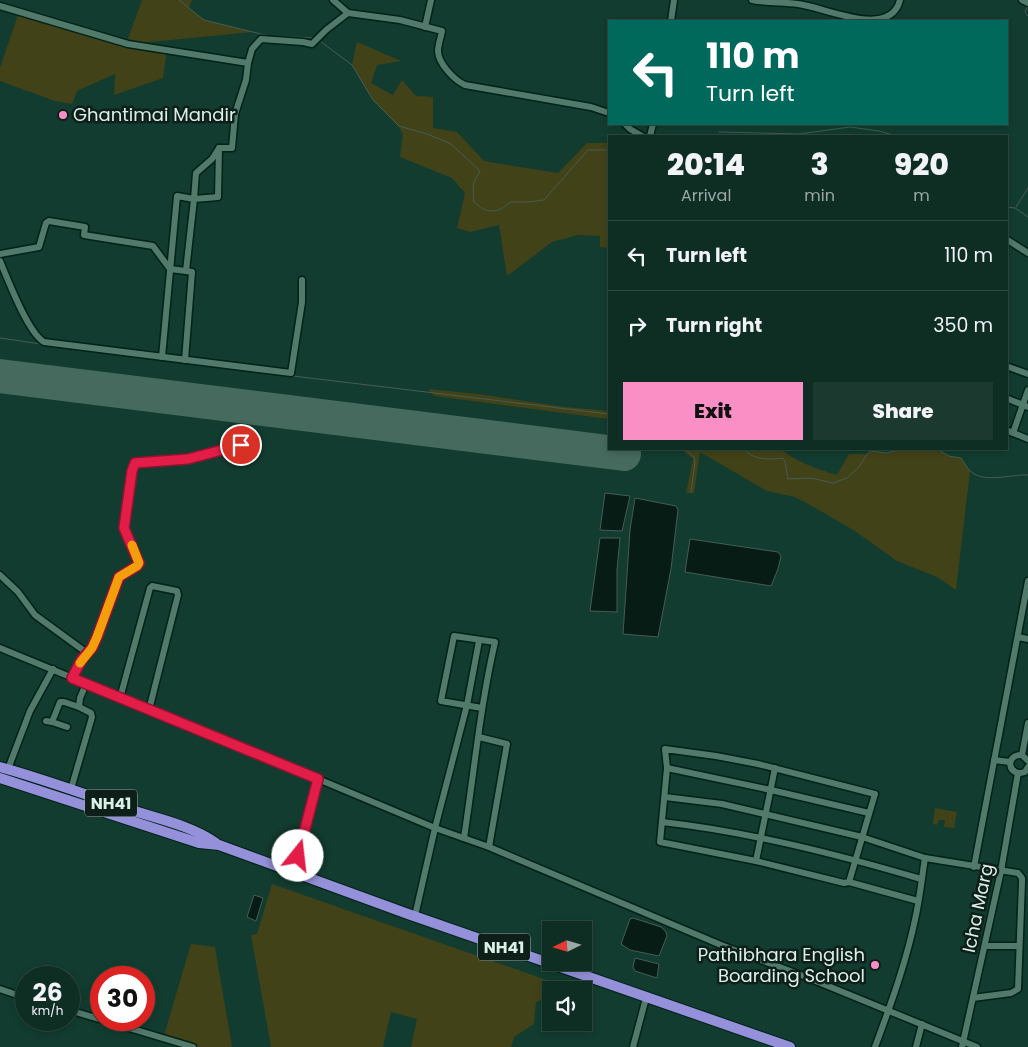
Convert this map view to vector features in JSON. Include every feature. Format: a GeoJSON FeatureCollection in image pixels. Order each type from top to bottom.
{"type":"FeatureCollection","features":[{"type":"Feature","properties":{"kind":"highway","name":"NH41"},"geometry":{"type":"LineString","coordinates":[[4,768],[71,789],[205,836],[218,845],[293,873],[790,1047]]}},
{"type":"Feature","properties":{"kind":"highway","name":"NH41"},"geometry":{"type":"LineString","coordinates":[[0,778],[199,843],[218,845]]}},
{"type":"Feature","properties":{"kind":"street"},"geometry":{"type":"LineString","coordinates":[[333,0],[348,13],[400,20],[442,31],[438,50],[440,60],[460,82],[474,88],[591,107],[608,113]]}},
{"type":"Feature","properties":{"kind":"street"},"geometry":{"type":"LineString","coordinates":[[425,27],[431,0]]}},
{"type":"Feature","properties":{"kind":"street"},"geometry":{"type":"LineString","coordinates":[[671,20],[674,0]]}},
{"type":"Feature","properties":{"kind":"street"},"geometry":{"type":"LineString","coordinates":[[752,0],[800,4],[857,18],[876,20],[889,17],[898,9],[900,0]]}},
{"type":"Feature","properties":{"kind":"street"},"geometry":{"type":"LineString","coordinates":[[1022,0],[1028,3]]}},
{"type":"Feature","properties":{"kind":"street"},"geometry":{"type":"LineString","coordinates":[[0,6],[127,44],[248,63]]}},
{"type":"Feature","properties":{"kind":"street"},"geometry":{"type":"LineString","coordinates":[[219,148],[232,148],[236,114],[246,80],[248,63],[252,49],[261,39],[312,44],[348,13]]}},
{"type":"Feature","properties":{"kind":"street"},"geometry":{"type":"LineString","coordinates":[[626,125],[640,135]]}},
{"type":"Feature","properties":{"kind":"street"},"geometry":{"type":"LineString","coordinates":[[186,271],[196,174],[212,159],[219,148]]}},
{"type":"Feature","properties":{"kind":"street"},"geometry":{"type":"LineString","coordinates":[[162,358],[177,196],[194,199],[218,197],[219,148]]}},
{"type":"Feature","properties":{"kind":"street"},"geometry":{"type":"LineString","coordinates":[[0,254],[39,247],[46,222],[49,220],[85,228],[84,235],[153,246],[170,268],[192,272],[185,360]]}},
{"type":"Feature","properties":{"kind":"street"},"geometry":{"type":"LineString","coordinates":[[1008,241],[1028,253]]}},
{"type":"Feature","properties":{"kind":"street"},"geometry":{"type":"LineString","coordinates":[[0,262],[27,320],[39,339],[44,342],[291,373],[302,302],[302,280]]}},
{"type":"Feature","properties":{"kind":"street"},"geometry":{"type":"LineString","coordinates":[[1008,367],[1028,374]]}},
{"type":"Feature","properties":{"kind":"street"},"geometry":{"type":"LineString","coordinates":[[1028,390],[1025,406],[1009,431],[1028,439]]}},
{"type":"Feature","properties":{"kind":"street"},"geometry":{"type":"LineString","coordinates":[[1008,399],[1025,406]]}},
{"type":"Feature","properties":{"kind":"street"},"geometry":{"type":"LineString","coordinates":[[72,678],[92,648],[119,577],[139,563],[124,528],[132,471],[135,463],[188,459],[241,445],[257,445]]}},
{"type":"Feature","properties":{"kind":"street"},"geometry":{"type":"LineString","coordinates":[[0,575],[18,592],[35,615],[87,653]]}},
{"type":"Feature","properties":{"kind":"street"},"geometry":{"type":"LineString","coordinates":[[974,867],[1028,581]]}},
{"type":"Feature","properties":{"kind":"street"},"geometry":{"type":"LineString","coordinates":[[120,698],[150,588],[152,586],[177,591],[178,595],[149,710]]}},
{"type":"Feature","properties":{"kind":"street"},"geometry":{"type":"LineString","coordinates":[[464,838],[486,681],[494,642],[454,636],[441,701],[482,708]]}},
{"type":"Feature","properties":{"kind":"street"},"geometry":{"type":"LineString","coordinates":[[1018,637],[1028,639]]}},
{"type":"Feature","properties":{"kind":"street"},"geometry":{"type":"LineString","coordinates":[[415,916],[435,828],[467,705],[479,641]]}},
{"type":"Feature","properties":{"kind":"street"},"geometry":{"type":"LineString","coordinates":[[0,648],[435,828],[489,847],[728,949],[889,1010],[963,1044],[977,1047]]}},
{"type":"Feature","properties":{"kind":"street"},"geometry":{"type":"LineString","coordinates":[[4,768],[30,711],[53,669]]}},
{"type":"Feature","properties":{"kind":"street"},"geometry":{"type":"LineString","coordinates":[[78,707],[86,684]]}},
{"type":"Feature","properties":{"kind":"street"},"geometry":{"type":"LineString","coordinates":[[68,727],[49,721],[60,702],[91,713],[92,717],[71,789]]}},
{"type":"Feature","properties":{"kind":"street"},"geometry":{"type":"LineString","coordinates":[[1022,755],[1028,723]]}},
{"type":"Feature","properties":{"kind":"street"},"geometry":{"type":"LineString","coordinates":[[479,737],[507,744],[489,847]]}},
{"type":"Feature","properties":{"kind":"street"},"geometry":{"type":"LineString","coordinates":[[849,882],[875,794],[775,768],[716,756],[665,749],[667,768],[660,842],[756,861],[844,883],[849,882],[918,901]]}},
{"type":"Feature","properties":{"kind":"street"},"geometry":{"type":"LineString","coordinates":[[1010,762],[1013,757],[1022,755]]}},
{"type":"Feature","properties":{"kind":"street"},"geometry":{"type":"LineString","coordinates":[[1022,755],[1028,761]]}},
{"type":"Feature","properties":{"kind":"street"},"geometry":{"type":"LineString","coordinates":[[994,760],[1010,762]]}},
{"type":"Feature","properties":{"kind":"street"},"geometry":{"type":"LineString","coordinates":[[1010,762],[1013,771],[1018,773],[1025,772],[1028,768]]}},
{"type":"Feature","properties":{"kind":"street"},"geometry":{"type":"LineString","coordinates":[[667,768],[869,813]]}},
{"type":"Feature","properties":{"kind":"street"},"geometry":{"type":"LineString","coordinates":[[756,861],[775,768]]}},
{"type":"Feature","properties":{"kind":"street","name":"Icha Marg"},"geometry":{"type":"LineString","coordinates":[[963,1044],[1002,871],[1018,773]]}},
{"type":"Feature","properties":{"kind":"street"},"geometry":{"type":"LineString","coordinates":[[293,873],[318,779]]}},
{"type":"Feature","properties":{"kind":"street"},"geometry":{"type":"LineString","coordinates":[[665,797],[722,804],[765,814],[862,837],[925,858],[1016,872],[1022,878],[1018,985],[1015,992],[973,998]]}},
{"type":"Feature","properties":{"kind":"street"},"geometry":{"type":"LineString","coordinates":[[662,822],[712,828],[761,838],[855,860],[921,879]]}},
{"type":"Feature","properties":{"kind":"street"},"geometry":{"type":"LineString","coordinates":[[875,1047],[889,1010],[911,936],[925,858]]}},
{"type":"Feature","properties":{"kind":"street"},"geometry":{"type":"LineString","coordinates":[[985,946],[1019,946]]}},
{"type":"Feature","properties":{"kind":"street"},"geometry":{"type":"LineString","coordinates":[[0,989],[15,994]]}},
{"type":"Feature","properties":{"kind":"street"},"geometry":{"type":"LineString","coordinates":[[633,1047],[646,998]]}},
{"type":"Feature","properties":{"kind":"street"},"geometry":{"type":"LineString","coordinates":[[80,1014],[178,1045],[193,1047]]}},
{"type":"Feature","properties":{"kind":"street"},"geometry":{"type":"LineString","coordinates":[[916,1047],[922,1024]]}},
{"type":"Feature","properties":{"kind":"shaded area"},"geometry":{"type":"Polygon","coordinates":[[[142,0],[192,0],[189,8],[204,20],[253,32],[129,44],[167,49],[163,78],[114,95],[115,74],[77,91],[72,104],[55,101],[0,81],[0,68],[19,12],[126,44],[142,0]]]}},
{"type":"Feature","properties":{"kind":"shaded area"},"geometry":{"type":"Polygon","coordinates":[[[357,42],[401,61],[377,65],[371,83],[393,95],[402,80],[416,96],[433,97],[433,128],[457,132],[484,161],[558,173],[587,143],[608,143],[608,248],[600,247],[600,236],[578,235],[552,242],[507,276],[499,225],[470,232],[457,228],[465,193],[452,178],[400,157],[403,134],[398,126],[373,100],[352,65],[357,42]]]}},
{"type":"Feature","properties":{"kind":"shaded area"},"geometry":{"type":"Polygon","coordinates":[[[429,389],[608,411],[608,419],[435,396],[429,389]]]}},
{"type":"Feature","properties":{"kind":"shaded area"},"geometry":{"type":"Polygon","coordinates":[[[682,450],[782,450],[815,468],[837,475],[849,454],[867,454],[871,451],[887,453],[898,450],[938,450],[949,456],[961,458],[970,471],[956,590],[937,577],[897,561],[855,531],[812,506],[795,497],[767,491],[700,452],[694,493],[686,493],[693,459],[682,450]]]}},
{"type":"Feature","properties":{"kind":"shaded area"},"geometry":{"type":"Polygon","coordinates":[[[605,493],[630,496],[622,531],[600,530],[605,493]]]}},
{"type":"Feature","properties":{"kind":"shaded area"},"geometry":{"type":"Polygon","coordinates":[[[635,498],[676,506],[678,510],[671,569],[658,637],[623,634],[630,530],[635,498]]]}},
{"type":"Feature","properties":{"kind":"shaded area"},"geometry":{"type":"Polygon","coordinates":[[[600,538],[620,538],[617,570],[617,612],[590,611],[600,538]]]}},
{"type":"Feature","properties":{"kind":"shaded area"},"geometry":{"type":"Polygon","coordinates":[[[690,539],[778,552],[781,556],[771,586],[685,572],[690,539]]]}},
{"type":"Feature","properties":{"kind":"shaded area"},"geometry":{"type":"Polygon","coordinates":[[[935,808],[957,812],[954,828],[944,827],[945,820],[939,820],[937,825],[933,824],[935,808]]]}},
{"type":"Feature","properties":{"kind":"shaded area"},"geometry":{"type":"Polygon","coordinates":[[[272,884],[549,981],[542,981],[542,1000],[536,1002],[534,1024],[514,1037],[511,1047],[411,1047],[417,1019],[391,1012],[383,1047],[271,1047],[251,935],[257,934],[272,884]]]}},
{"type":"Feature","properties":{"kind":"shaded area"},"geometry":{"type":"Polygon","coordinates":[[[254,895],[263,898],[256,921],[247,917],[254,895]]]}},
{"type":"Feature","properties":{"kind":"shaded area"},"geometry":{"type":"Polygon","coordinates":[[[633,918],[661,927],[666,932],[667,936],[659,956],[630,950],[621,944],[630,919],[633,918]]]}},
{"type":"Feature","properties":{"kind":"shaded area"},"geometry":{"type":"Polygon","coordinates":[[[191,944],[215,947],[232,1047],[193,1047],[163,1039],[191,944]]]}},
{"type":"Feature","properties":{"kind":"shaded area"},"geometry":{"type":"Polygon","coordinates":[[[635,958],[659,964],[657,978],[635,971],[633,967],[635,958]]]}},
{"type":"Feature","properties":{"kind":"waterway"},"geometry":{"type":"LineString","coordinates":[[179,0],[204,20],[269,36],[314,38]]}},
{"type":"Feature","properties":{"kind":"waterway"},"geometry":{"type":"LineString","coordinates":[[1024,4],[1027,7],[1025,12],[1028,16]]}},
{"type":"Feature","properties":{"kind":"waterway"},"geometry":{"type":"LineString","coordinates":[[320,41],[352,65],[373,100],[399,126],[427,134],[451,144],[480,171],[473,184],[474,202],[483,209],[492,211],[501,209],[510,202],[544,200],[588,150],[608,150]]}},
{"type":"Feature","properties":{"kind":"waterway"},"geometry":{"type":"LineString","coordinates":[[719,132],[799,134],[850,127],[893,135]]}},
{"type":"Feature","properties":{"kind":"waterway"},"geometry":{"type":"LineString","coordinates":[[1016,207],[1028,188]]}},
{"type":"Feature","properties":{"kind":"waterway"},"geometry":{"type":"LineString","coordinates":[[1008,207],[1015,208],[1028,217]]}},
{"type":"Feature","properties":{"kind":"waterway"},"geometry":{"type":"LineString","coordinates":[[0,338],[41,344]]}},
{"type":"Feature","properties":{"kind":"waterway"},"geometry":{"type":"LineString","coordinates":[[100,352],[207,366]]}},
{"type":"Feature","properties":{"kind":"waterway"},"geometry":{"type":"LineString","coordinates":[[293,376],[608,414]]}},
{"type":"Feature","properties":{"kind":"waterway"},"geometry":{"type":"LineString","coordinates":[[686,450],[694,457],[695,462],[691,492]]}},
{"type":"Feature","properties":{"kind":"waterway"},"geometry":{"type":"LineString","coordinates":[[745,450],[756,457],[767,459],[783,458],[788,479],[811,478],[833,483],[847,478],[859,467],[871,451],[887,453],[898,450]]}},
{"type":"Feature","properties":{"kind":"waterway"},"geometry":{"type":"LineString","coordinates":[[939,450],[949,456],[961,458],[970,471],[983,477],[998,478],[1028,475]]}},
{"type":"Feature","properties":{"kind":"runway"},"geometry":{"type":"LineString","coordinates":[[0,376],[624,454]]}},
{"type":"Feature","properties":{"kind":"slow traffic"},"geometry":{"type":"LineString","coordinates":[[80,663],[92,648],[97,637],[119,577],[139,563],[132,545]]}},
{"type":"Feature","properties":{"kind":"place","name":"Ghantimai Mandir"},"geometry":{"type":"Point","coordinates":[63,115]}},
{"type":"Feature","properties":{"kind":"place","name":"Pathibhara English Boarding School"},"geometry":{"type":"Point","coordinates":[875,965]}},
{"type":"Feature","properties":{"kind":"route"},"geometry":{"type":"LineString","coordinates":[[241,445],[188,459],[135,463],[132,471],[124,528],[139,563],[119,577],[92,648],[82,659],[72,678],[318,779],[314,801],[298,856]]}}]}
